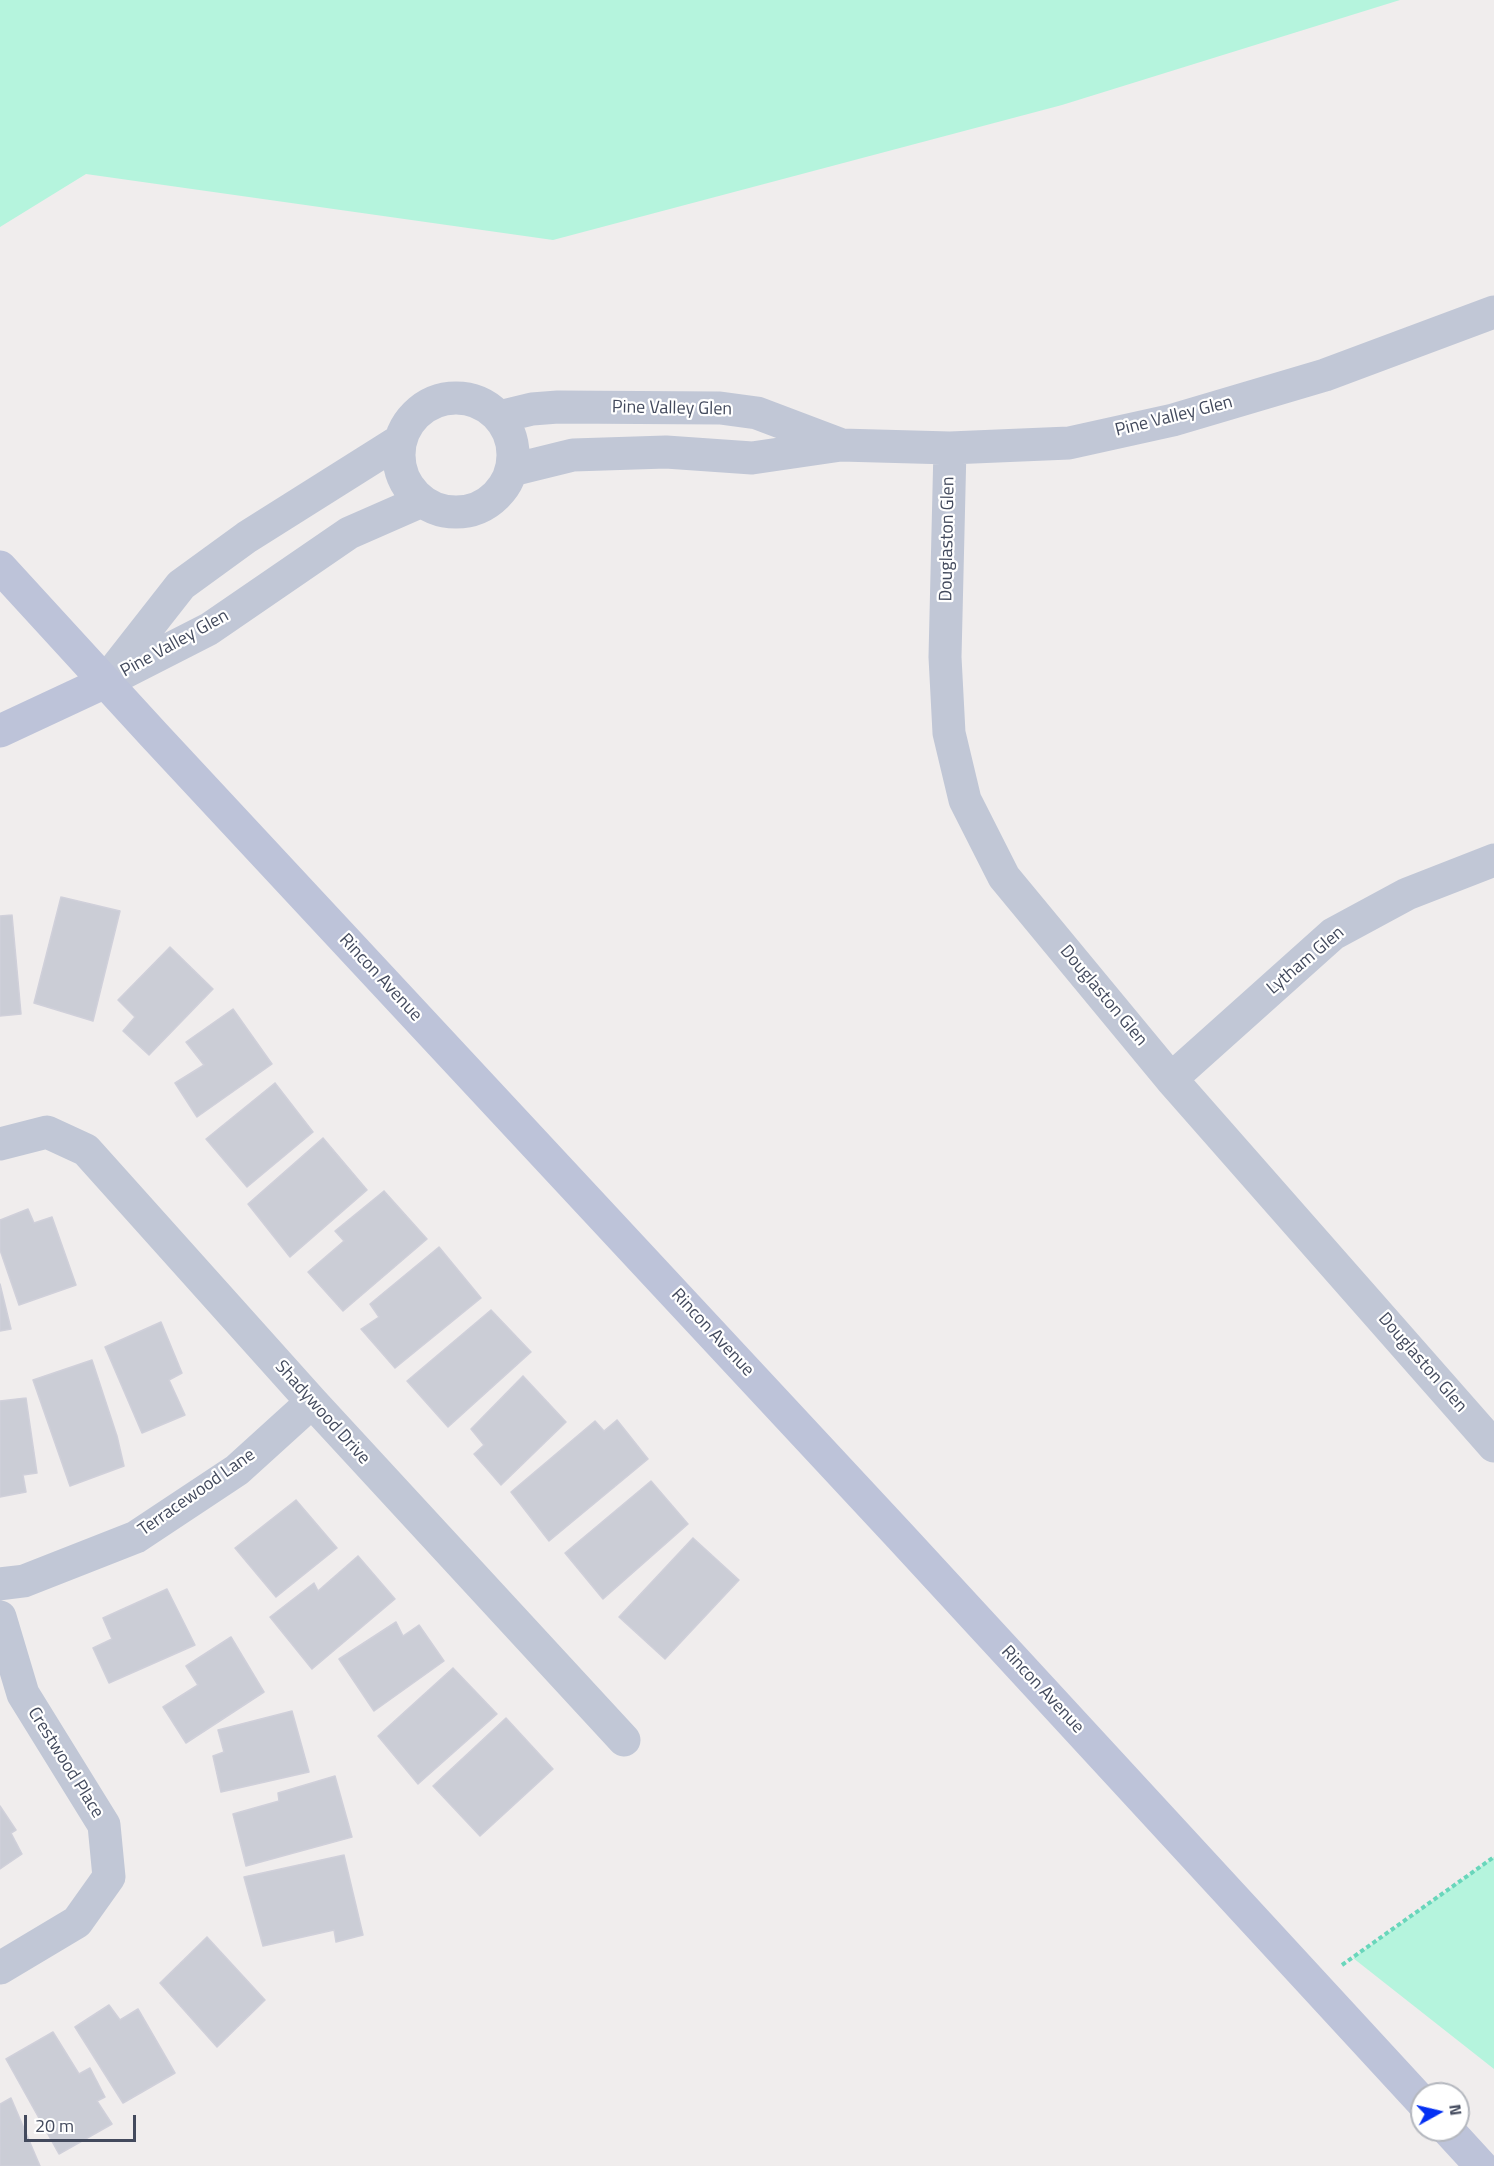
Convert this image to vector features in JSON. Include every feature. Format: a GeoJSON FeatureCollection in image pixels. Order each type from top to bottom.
{"type":"FeatureCollection","features":[{"type":"Feature","properties":{"kind":"street","name":"Pine Valley Glen"},"geometry":{"type":"LineString","coordinates":[[512,470],[573,455],[666,452],[752,458],[840,445],[950,448],[1069,443],[1173,420],[1325,375],[1494,312]]}},
{"type":"Feature","properties":{"kind":"street","name":"Pine Valley Glen"},"geometry":{"type":"LineString","coordinates":[[105,682],[182,585],[248,537],[401,440],[408,424],[419,411],[434,402],[452,398],[469,399],[486,406],[499,417],[532,409],[558,407],[720,408],[757,413],[840,445]]}},
{"type":"Feature","properties":{"kind":"street"},"geometry":{"type":"LineString","coordinates":[[401,440],[399,457],[402,474],[410,489],[422,501],[438,510],[457,512],[476,509],[491,501],[504,487],[512,470],[512,441],[499,417]]}},
{"type":"Feature","properties":{"kind":"street","name":"Douglaston Glen"},"geometry":{"type":"LineString","coordinates":[[950,448],[945,657],[949,733],[965,800],[1004,877],[1171,1078],[1494,1446]]}},
{"type":"Feature","properties":{"kind":"street","name":"Pine Valley Glen"},"geometry":{"type":"LineString","coordinates":[[105,682],[209,629],[349,533],[422,501]]}},
{"type":"Feature","properties":{"kind":"street","name":"Rincon Avenue"},"geometry":{"type":"LineString","coordinates":[[0,567],[909,1545],[1410,2089]]}},
{"type":"Feature","properties":{"kind":"street"},"geometry":{"type":"LineString","coordinates":[[0,731],[105,682]]}},
{"type":"Feature","properties":{"kind":"street","name":"Lytham Glen"},"geometry":{"type":"LineString","coordinates":[[1171,1078],[1333,934],[1407,894],[1494,860]]}},
{"type":"Feature","properties":{"kind":"street","name":"Shadywood Drive"},"geometry":{"type":"LineString","coordinates":[[0,1144],[47,1132],[87,1150],[312,1402],[624,1740]]}},
{"type":"Feature","properties":{"kind":"street","name":"Terracewood Lane"},"geometry":{"type":"LineString","coordinates":[[0,1584],[24,1581],[136,1537],[237,1470],[312,1402]]}},
{"type":"Feature","properties":{"kind":"street","name":"Crestwood Place"},"geometry":{"type":"LineString","coordinates":[[0,1617],[23,1694],[104,1825],[109,1877],[77,1922],[0,1968]]}},
{"type":"Feature","properties":{"kind":"street"},"geometry":{"type":"LineString","coordinates":[[1459,2142],[1480,2166]]}},
{"type":"Feature","properties":{"kind":"path"},"geometry":{"type":"LineString","coordinates":[[1315,1985],[1494,1857]]}},
{"type":"Feature","properties":{"kind":"green space"},"geometry":{"type":"Polygon","coordinates":[[[0,0],[1400,0],[1062,105],[553,240],[86,174],[0,227],[0,0]]]}},
{"type":"Feature","properties":{"kind":"green space"},"geometry":{"type":"Polygon","coordinates":[[[1494,1857],[1494,2069],[1353,1958],[1494,1857]]]}},
{"type":"Feature","properties":{"kind":"building"},"geometry":{"type":"Polygon","coordinates":[[[61,897],[120,911],[93,1021],[34,1003],[61,897]]]}},
{"type":"Feature","properties":{"kind":"building"},"geometry":{"type":"Polygon","coordinates":[[[12,915],[21,1014],[0,1016],[0,916],[12,915]]]}},
{"type":"Feature","properties":{"kind":"building"},"geometry":{"type":"Polygon","coordinates":[[[170,947],[213,989],[149,1055],[123,1031],[135,1017],[118,1000],[170,947]]]}},
{"type":"Feature","properties":{"kind":"building"},"geometry":{"type":"Polygon","coordinates":[[[233,1009],[272,1064],[197,1117],[175,1083],[204,1065],[186,1042],[233,1009]]]}},
{"type":"Feature","properties":{"kind":"building"},"geometry":{"type":"Polygon","coordinates":[[[275,1083],[313,1132],[247,1187],[206,1139],[275,1083]]]}},
{"type":"Feature","properties":{"kind":"building"},"geometry":{"type":"Polygon","coordinates":[[[323,1138],[367,1190],[290,1257],[248,1204],[323,1138]]]}},
{"type":"Feature","properties":{"kind":"building"},"geometry":{"type":"Polygon","coordinates":[[[384,1191],[427,1239],[343,1311],[308,1272],[344,1241],[335,1231],[384,1191]]]}},
{"type":"Feature","properties":{"kind":"building"},"geometry":{"type":"Polygon","coordinates":[[[28,1209],[34,1223],[52,1217],[76,1285],[19,1305],[0,1250],[0,1220],[28,1209]]]}},
{"type":"Feature","properties":{"kind":"building"},"geometry":{"type":"Polygon","coordinates":[[[439,1247],[481,1298],[395,1368],[361,1329],[379,1317],[370,1304],[439,1247]]]}},
{"type":"Feature","properties":{"kind":"building"},"geometry":{"type":"Polygon","coordinates":[[[0,1284],[11,1329],[0,1331],[0,1284]]]}},
{"type":"Feature","properties":{"kind":"building"},"geometry":{"type":"Polygon","coordinates":[[[491,1310],[531,1352],[448,1427],[407,1381],[491,1310]]]}},
{"type":"Feature","properties":{"kind":"building"},"geometry":{"type":"Polygon","coordinates":[[[161,1322],[182,1373],[169,1380],[185,1415],[142,1433],[105,1347],[161,1322]]]}},
{"type":"Feature","properties":{"kind":"building"},"geometry":{"type":"Polygon","coordinates":[[[92,1360],[117,1436],[124,1466],[70,1486],[33,1380],[92,1360]]]}},
{"type":"Feature","properties":{"kind":"building"},"geometry":{"type":"Polygon","coordinates":[[[523,1376],[566,1422],[501,1485],[474,1454],[484,1445],[471,1429],[523,1376]]]}},
{"type":"Feature","properties":{"kind":"building"},"geometry":{"type":"Polygon","coordinates":[[[26,1398],[37,1473],[23,1475],[26,1492],[0,1497],[0,1401],[26,1398]]]}},
{"type":"Feature","properties":{"kind":"building"},"geometry":{"type":"Polygon","coordinates":[[[617,1420],[648,1459],[549,1541],[511,1492],[595,1421],[604,1431],[617,1420]]]}},
{"type":"Feature","properties":{"kind":"building"},"geometry":{"type":"Polygon","coordinates":[[[651,1481],[688,1524],[603,1599],[565,1553],[651,1481]]]}},
{"type":"Feature","properties":{"kind":"building"},"geometry":{"type":"Polygon","coordinates":[[[296,1500],[337,1548],[276,1597],[235,1548],[296,1500]]]}},
{"type":"Feature","properties":{"kind":"building"},"geometry":{"type":"Polygon","coordinates":[[[693,1538],[739,1580],[665,1659],[619,1617],[693,1538]]]}},
{"type":"Feature","properties":{"kind":"building"},"geometry":{"type":"Polygon","coordinates":[[[358,1556],[395,1599],[312,1669],[270,1617],[314,1583],[318,1591],[358,1556]]]}},
{"type":"Feature","properties":{"kind":"building"},"geometry":{"type":"Polygon","coordinates":[[[167,1589],[195,1645],[109,1683],[93,1648],[112,1639],[103,1618],[167,1589]]]}},
{"type":"Feature","properties":{"kind":"building"},"geometry":{"type":"Polygon","coordinates":[[[396,1622],[403,1636],[419,1625],[444,1661],[374,1711],[339,1659],[396,1622]]]}},
{"type":"Feature","properties":{"kind":"building"},"geometry":{"type":"Polygon","coordinates":[[[231,1637],[264,1692],[186,1743],[163,1707],[198,1685],[186,1666],[231,1637]]]}},
{"type":"Feature","properties":{"kind":"building"},"geometry":{"type":"Polygon","coordinates":[[[453,1668],[497,1714],[418,1784],[378,1736],[453,1668]]]}},
{"type":"Feature","properties":{"kind":"building"},"geometry":{"type":"Polygon","coordinates":[[[292,1711],[309,1772],[221,1792],[213,1756],[224,1752],[218,1730],[292,1711]]]}},
{"type":"Feature","properties":{"kind":"building"},"geometry":{"type":"Polygon","coordinates":[[[506,1718],[553,1769],[480,1836],[433,1786],[506,1718]]]}},
{"type":"Feature","properties":{"kind":"building"},"geometry":{"type":"Polygon","coordinates":[[[335,1776],[352,1837],[246,1866],[233,1814],[279,1801],[278,1793],[335,1776]]]}},
{"type":"Feature","properties":{"kind":"building"},"geometry":{"type":"Polygon","coordinates":[[[0,1806],[16,1830],[11,1833],[22,1854],[0,1869],[0,1806]]]}},
{"type":"Feature","properties":{"kind":"building"},"geometry":{"type":"Polygon","coordinates":[[[344,1855],[363,1935],[336,1942],[334,1930],[263,1946],[244,1877],[344,1855]]]}},
{"type":"Feature","properties":{"kind":"building"},"geometry":{"type":"Polygon","coordinates":[[[207,1937],[265,2000],[217,2047],[160,1983],[207,1937]]]}},
{"type":"Feature","properties":{"kind":"building"},"geometry":{"type":"Polygon","coordinates":[[[109,2005],[120,2020],[138,2009],[175,2073],[123,2103],[75,2027],[109,2005]]]}},
{"type":"Feature","properties":{"kind":"building"},"geometry":{"type":"Polygon","coordinates":[[[53,2032],[79,2074],[90,2068],[105,2097],[97,2101],[112,2124],[59,2154],[6,2059],[53,2032]]]}},
{"type":"Feature","properties":{"kind":"building"},"geometry":{"type":"Polygon","coordinates":[[[11,2098],[40,2166],[0,2166],[0,2104],[11,2098]]]}}]}
